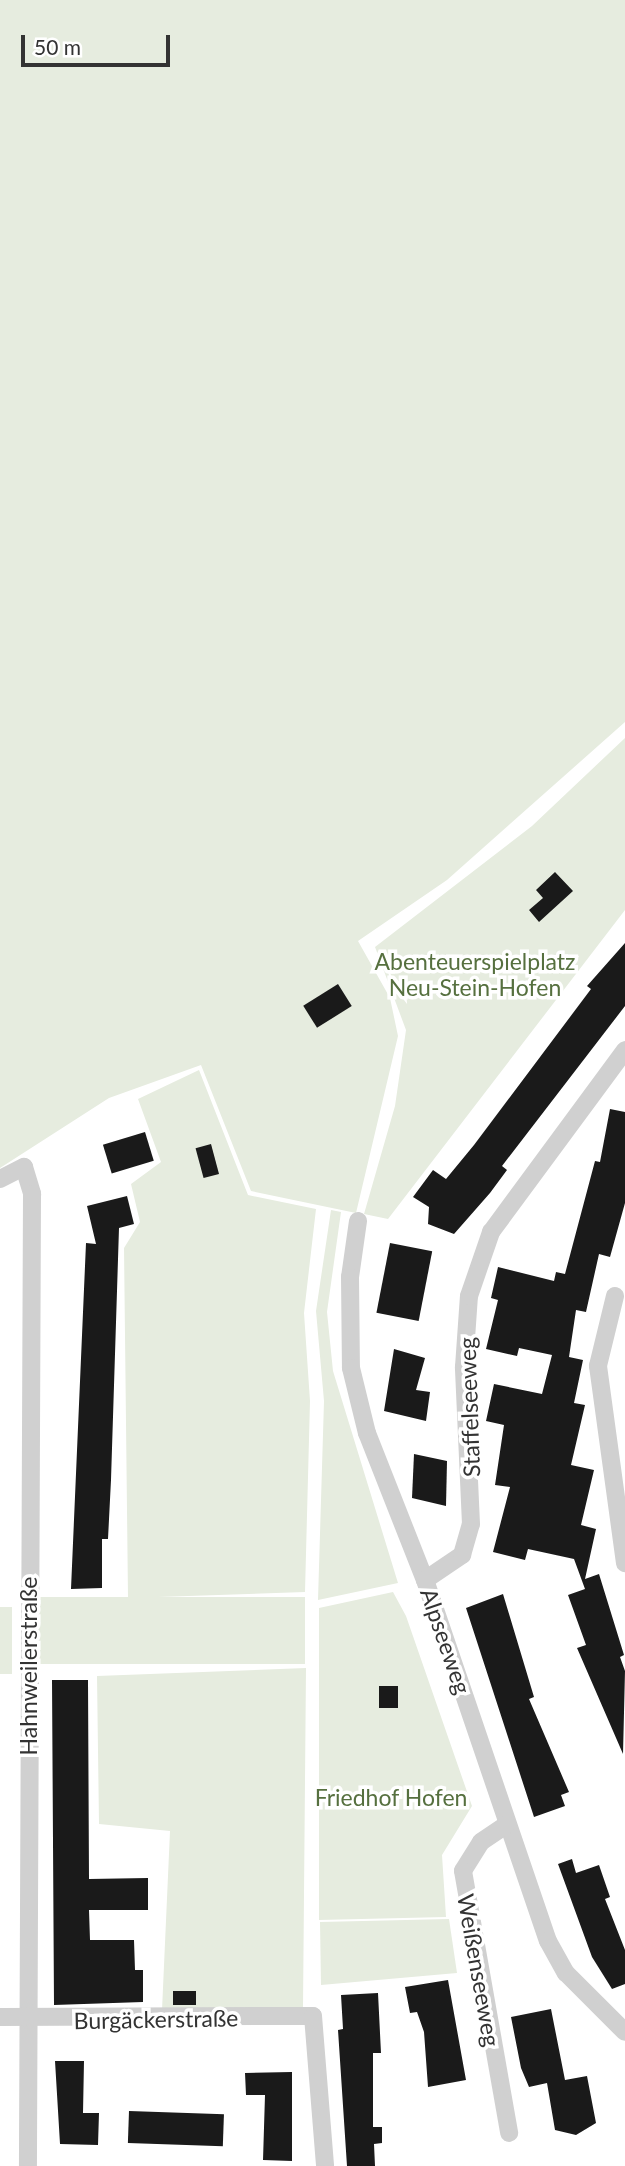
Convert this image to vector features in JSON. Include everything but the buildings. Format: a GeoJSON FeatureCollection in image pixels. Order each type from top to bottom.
{"type":"FeatureCollection","features":[{"type":"Feature","properties":{"kind":"street","name":"Staffelseeweg"},"geometry":{"type":"LineString","coordinates":[[425,1580],[462,1555],[471,1524],[464,1367],[468,1296],[491,1232],[625,1050]]}},
{"type":"Feature","properties":{"kind":"street","name":"Hahnweilerstraße"},"geometry":{"type":"LineString","coordinates":[[0,1179],[24,1167],[32,1194],[24,2020],[27,2166]]}},
{"type":"Feature","properties":{"kind":"street","name":"Alpseeweg"},"geometry":{"type":"LineString","coordinates":[[359,1221],[350,1277],[351,1368],[371,1445],[425,1580],[506,1825],[566,1973],[625,2032]]}},
{"type":"Feature","properties":{"kind":"street"},"geometry":{"type":"LineString","coordinates":[[615,1296],[598,1366],[625,1563]]}},
{"type":"Feature","properties":{"kind":"street","name":"Weißenseeweg"},"geometry":{"type":"LineString","coordinates":[[506,1825],[481,1842],[463,1871],[509,2133]]}},
{"type":"Feature","properties":{"kind":"street","name":"Burgäckerstraße"},"geometry":{"type":"LineString","coordinates":[[0,2017],[24,2020],[313,2017],[324,2166]]}},
{"type":"Feature","properties":{"kind":"green space"},"geometry":{"type":"Polygon","coordinates":[[[0,0],[625,0],[625,722],[447,880],[358,941],[390,998],[398,1036],[356,1213],[251,1191],[201,1065],[109,1098],[0,1168],[0,0]]]}},
{"type":"Feature","properties":{"kind":"green space","name":"Abenteuerspielplatz Neu-Stein-Hofen"},"geometry":{"type":"Polygon","coordinates":[[[625,738],[625,910],[388,1219],[364,1214],[395,1106],[406,1030],[375,947],[532,826],[625,738]]]}},
{"type":"Feature","properties":{"kind":"green space"},"geometry":{"type":"Polygon","coordinates":[[[199,1070],[248,1195],[316,1209],[304,1313],[310,1401],[305,1592],[128,1598],[124,1248],[140,1222],[131,1184],[161,1162],[138,1099],[199,1070]]]}},
{"type":"Feature","properties":{"kind":"green space"},"geometry":{"type":"Polygon","coordinates":[[[331,1210],[341,1212],[327,1312],[333,1371],[398,1583],[318,1600],[324,1401],[316,1311],[331,1210]]]}},
{"type":"Feature","properties":{"kind":"green space","name":"Friedhof Hofen"},"geometry":{"type":"Polygon","coordinates":[[[393,1592],[406,1616],[472,1806],[442,1855],[446,1917],[319,1920],[319,1608],[393,1592]]]}},
{"type":"Feature","properties":{"kind":"green space"},"geometry":{"type":"Polygon","coordinates":[[[38,1597],[305,1597],[305,1664],[38,1664],[38,1597]]]}},
{"type":"Feature","properties":{"kind":"green space"},"geometry":{"type":"Polygon","coordinates":[[[0,1607],[12,1607],[12,1674],[0,1674],[0,1607]]]}},
{"type":"Feature","properties":{"kind":"green space"},"geometry":{"type":"Polygon","coordinates":[[[306,1668],[303,2008],[162,2010],[170,1831],[99,1824],[97,1676],[306,1668]]]}},
{"type":"Feature","properties":{"kind":"green space"},"geometry":{"type":"Polygon","coordinates":[[[449,1919],[457,1973],[321,1985],[320,1922],[449,1919]]]}}]}
